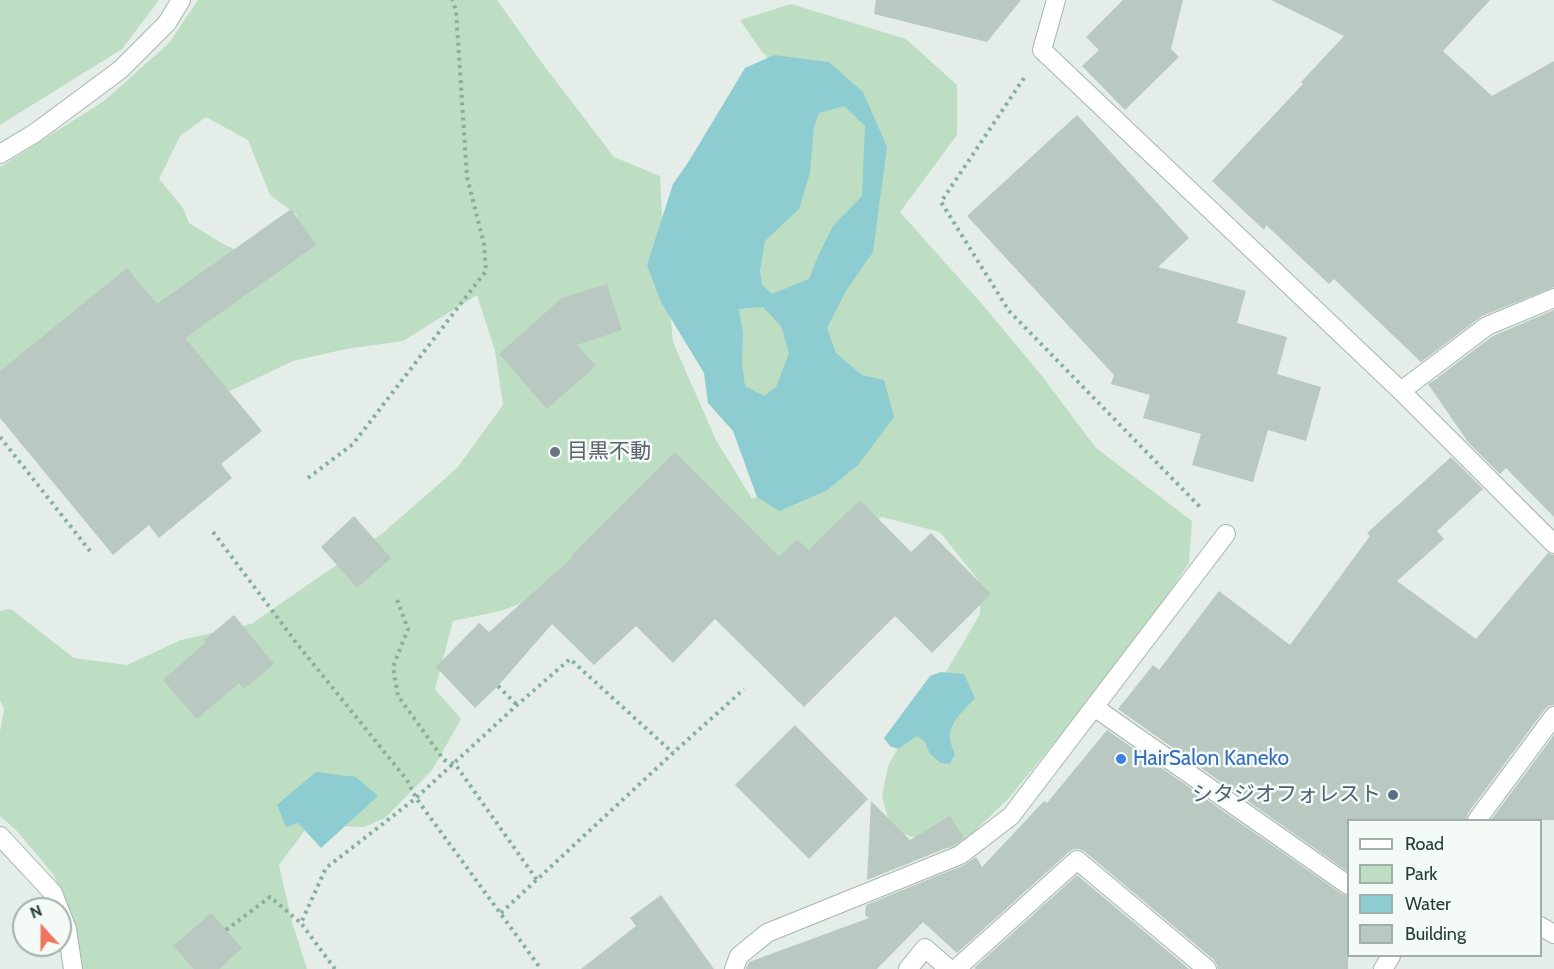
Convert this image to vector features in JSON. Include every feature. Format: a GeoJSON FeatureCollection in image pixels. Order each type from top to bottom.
{"type":"FeatureCollection","features":[{"type":"Feature","properties":{"kind":"street"},"geometry":{"type":"LineString","coordinates":[[0,154],[35,133],[120,70],[167,22],[181,0]]}},
{"type":"Feature","properties":{"kind":"street"},"geometry":{"type":"LineString","coordinates":[[1056,0],[1042,50],[1401,391],[1554,544]]}},
{"type":"Feature","properties":{"kind":"street"},"geometry":{"type":"LineString","coordinates":[[1401,391],[1487,326],[1554,298]]}},
{"type":"Feature","properties":{"kind":"street"},"geometry":{"type":"LineString","coordinates":[[734,969],[738,956],[767,933],[960,855],[1011,816],[1226,534]]}},
{"type":"Feature","properties":{"kind":"street"},"geometry":{"type":"LineString","coordinates":[[1094,707],[1347,884]]}},
{"type":"Feature","properties":{"kind":"street"},"geometry":{"type":"LineString","coordinates":[[1478,819],[1554,716]]}},
{"type":"Feature","properties":{"kind":"street"},"geometry":{"type":"LineString","coordinates":[[0,836],[55,897]]}},
{"type":"Feature","properties":{"kind":"street"},"geometry":{"type":"LineString","coordinates":[[956,969],[1077,860],[1206,969]]}},
{"type":"Feature","properties":{"kind":"street"},"geometry":{"type":"LineString","coordinates":[[908,969],[925,948],[949,969]]}},
{"type":"Feature","properties":{"kind":"path"},"geometry":{"type":"LineString","coordinates":[[308,478],[353,444],[486,271],[484,244],[467,177],[456,10],[452,0]]}},
{"type":"Feature","properties":{"kind":"path"},"geometry":{"type":"LineString","coordinates":[[1042,50],[941,202],[1010,311],[1226,534]]}},
{"type":"Feature","properties":{"kind":"path"},"geometry":{"type":"LineString","coordinates":[[0,437],[90,551]]}},
{"type":"Feature","properties":{"kind":"path"},"geometry":{"type":"LineString","coordinates":[[213,532],[298,645],[407,780],[416,798],[541,969]]}},
{"type":"Feature","properties":{"kind":"path"},"geometry":{"type":"LineString","coordinates":[[397,600],[408,629],[393,667],[398,696],[444,760],[455,764],[537,880]]}},
{"type":"Feature","properties":{"kind":"path"},"geometry":{"type":"LineString","coordinates":[[301,924],[326,868],[416,798],[570,659],[673,753]]}},
{"type":"Feature","properties":{"kind":"path"},"geometry":{"type":"LineString","coordinates":[[498,686],[517,705]]}},
{"type":"Feature","properties":{"kind":"path"},"geometry":{"type":"LineString","coordinates":[[501,913],[744,689]]}},
{"type":"Feature","properties":{"kind":"path"},"geometry":{"type":"LineString","coordinates":[[226,930],[270,897],[301,924],[335,969]]}},
{"type":"Feature","properties":{"kind":"green space"},"geometry":{"type":"Polygon","coordinates":[[[0,0],[159,0],[122,49],[0,125],[0,0]]]}},
{"type":"Feature","properties":{"kind":"green space"},"geometry":{"type":"Polygon","coordinates":[[[198,0],[497,0],[614,157],[660,176],[664,254],[673,342],[716,440],[752,499],[784,483],[715,374],[793,82],[762,52],[740,20],[791,4],[906,39],[957,85],[957,135],[900,212],[1042,376],[1096,448],[1192,521],[1189,563],[1134,645],[1009,798],[955,850],[891,830],[882,796],[888,766],[980,614],[979,581],[940,532],[882,517],[813,545],[773,585],[539,597],[500,611],[453,621],[435,689],[461,719],[432,770],[385,818],[364,827],[309,825],[279,865],[292,922],[307,969],[82,969],[72,927],[72,897],[62,897],[54,875],[16,830],[0,816],[0,732],[4,709],[0,700],[0,611],[11,609],[74,658],[127,665],[181,640],[251,624],[383,533],[457,468],[503,405],[495,351],[477,295],[403,341],[346,349],[293,361],[228,392],[0,389],[0,167],[104,101],[169,43],[198,0]],[[206,117],[180,136],[159,179],[183,208],[189,223],[249,257],[297,250],[297,215],[270,195],[248,140],[206,117]]]}},
{"type":"Feature","properties":{"kind":"water"},"geometry":{"type":"Polygon","coordinates":[[[774,55],[829,62],[863,92],[887,147],[873,252],[846,291],[827,328],[836,353],[862,375],[884,380],[894,417],[858,465],[826,491],[779,511],[757,497],[733,431],[708,403],[704,373],[661,302],[647,265],[673,184],[745,68],[774,55]],[[844,106],[819,113],[814,127],[810,173],[799,209],[765,241],[760,271],[762,285],[772,294],[809,279],[833,226],[862,196],[865,126],[844,106]],[[763,307],[739,309],[743,333],[742,363],[745,386],[764,396],[776,387],[789,353],[781,326],[763,307]]]}},
{"type":"Feature","properties":{"kind":"water"},"geometry":{"type":"Polygon","coordinates":[[[941,672],[964,674],[975,698],[954,722],[950,740],[955,754],[950,764],[941,763],[930,754],[925,742],[917,736],[898,749],[890,746],[884,738],[930,676],[941,672]]]}},
{"type":"Feature","properties":{"kind":"water"},"geometry":{"type":"Polygon","coordinates":[[[316,772],[356,777],[378,796],[321,848],[298,823],[286,827],[277,805],[316,772]]]}},
{"type":"Feature","properties":{"kind":"building"},"geometry":{"type":"Polygon","coordinates":[[[876,0],[1021,0],[987,42],[874,14],[876,0]]]}},
{"type":"Feature","properties":{"kind":"building"},"geometry":{"type":"Polygon","coordinates":[[[1123,0],[1183,0],[1171,49],[1179,57],[1125,110],[1082,66],[1099,50],[1086,37],[1123,0]]]}},
{"type":"Feature","properties":{"kind":"building"},"geometry":{"type":"Polygon","coordinates":[[[1271,0],[1490,0],[1443,51],[1492,96],[1554,61],[1554,287],[1482,316],[1421,362],[1334,279],[1329,284],[1266,225],[1264,230],[1212,181],[1303,84],[1301,82],[1344,36],[1271,0]]]}},
{"type":"Feature","properties":{"kind":"building"},"geometry":{"type":"Polygon","coordinates":[[[1077,115],[1189,238],[1158,267],[1246,291],[1237,323],[1287,337],[1277,374],[1321,387],[1306,441],[1268,430],[1253,482],[1192,465],[1201,434],[1143,418],[1150,395],[1111,384],[1114,375],[967,216],[1077,115]]]}},
{"type":"Feature","properties":{"kind":"building"},"geometry":{"type":"Polygon","coordinates":[[[291,209],[316,245],[185,338],[262,431],[221,464],[232,478],[159,538],[149,525],[113,555],[0,418],[0,371],[127,268],[157,304],[291,209]]]}},
{"type":"Feature","properties":{"kind":"building"},"geometry":{"type":"Polygon","coordinates":[[[607,284],[622,330],[577,345],[596,366],[547,409],[499,354],[562,298],[607,284]]]}},
{"type":"Feature","properties":{"kind":"building"},"geometry":{"type":"Polygon","coordinates":[[[1554,310],[1554,517],[1506,468],[1500,474],[1468,442],[1428,384],[1439,379],[1437,378],[1493,336],[1554,310]]]}},
{"type":"Feature","properties":{"kind":"building"},"geometry":{"type":"Polygon","coordinates":[[[675,452],[779,557],[797,539],[808,550],[860,500],[911,552],[931,533],[991,594],[932,653],[895,616],[804,707],[715,619],[673,663],[636,626],[594,665],[552,624],[498,686],[475,708],[436,667],[479,623],[489,632],[573,557],[572,555],[675,452]]]}},
{"type":"Feature","properties":{"kind":"building"},"geometry":{"type":"Polygon","coordinates":[[[1451,457],[1483,489],[1437,531],[1444,539],[1397,581],[1476,639],[1548,553],[1554,555],[1554,705],[1545,709],[1468,813],[1466,819],[1347,819],[1347,871],[1118,709],[1153,665],[1159,670],[1219,591],[1290,645],[1370,536],[1367,533],[1451,457]]]}},
{"type":"Feature","properties":{"kind":"building"},"geometry":{"type":"Polygon","coordinates":[[[354,516],[391,558],[357,588],[321,547],[354,516]]]}},
{"type":"Feature","properties":{"kind":"building"},"geometry":{"type":"Polygon","coordinates":[[[234,615],[274,664],[244,689],[239,683],[197,719],[163,680],[206,642],[204,640],[234,615]]]}},
{"type":"Feature","properties":{"kind":"building"},"geometry":{"type":"Polygon","coordinates":[[[795,725],[868,799],[809,859],[735,785],[795,725]]]}},
{"type":"Feature","properties":{"kind":"building"},"geometry":{"type":"Polygon","coordinates":[[[1107,730],[1347,896],[1348,969],[1218,969],[1214,960],[1084,851],[1074,849],[957,953],[923,922],[877,969],[746,969],[749,962],[869,918],[865,915],[866,905],[964,865],[976,857],[982,867],[1044,801],[1047,803],[1107,730]]]}},
{"type":"Feature","properties":{"kind":"building"},"geometry":{"type":"Polygon","coordinates":[[[1554,735],[1554,820],[1492,819],[1554,735]]]}},
{"type":"Feature","properties":{"kind":"building"},"geometry":{"type":"Polygon","coordinates":[[[871,801],[910,840],[950,816],[964,838],[954,845],[867,880],[871,801]]]}},
{"type":"Feature","properties":{"kind":"building"},"geometry":{"type":"Polygon","coordinates":[[[1077,875],[1189,969],[974,968],[1077,875]]]}},
{"type":"Feature","properties":{"kind":"building"},"geometry":{"type":"Polygon","coordinates":[[[661,895],[714,969],[581,969],[636,926],[630,918],[661,895]]]}},
{"type":"Feature","properties":{"kind":"building"},"geometry":{"type":"Polygon","coordinates":[[[211,913],[242,948],[219,969],[194,969],[173,946],[211,913]]]}},
{"type":"Feature","properties":{"kind":"place","name":"目黒不動"},"geometry":{"type":"Point","coordinates":[555,452]}},
{"type":"Feature","properties":{"kind":"place","name":"HairSalon Kaneko"},"geometry":{"type":"Point","coordinates":[1121,759]}},
{"type":"Feature","properties":{"kind":"place","name":"シタジオフォレスト"},"geometry":{"type":"Point","coordinates":[1393,795]}}]}
